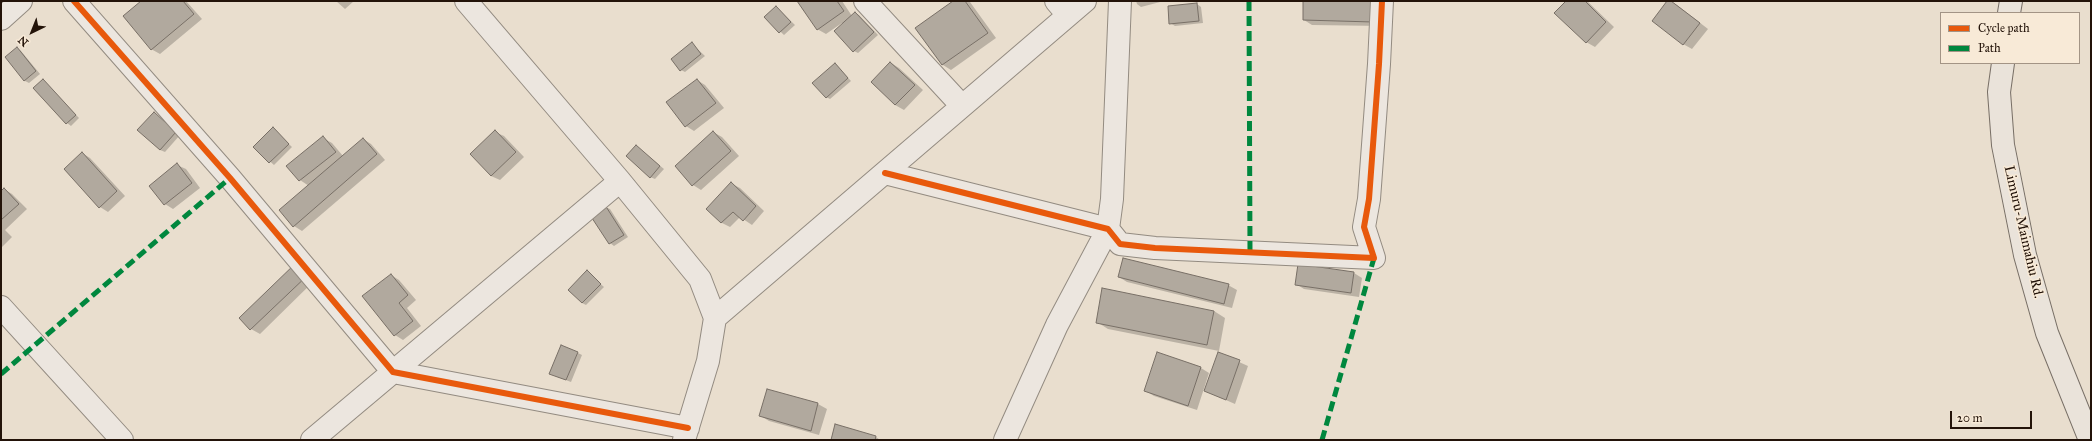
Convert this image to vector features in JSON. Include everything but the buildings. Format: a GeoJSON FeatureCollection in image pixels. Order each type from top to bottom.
{"type":"FeatureCollection","features":[{"type":"Feature","properties":{"kind":"highway"},"geometry":{"type":"LineString","coordinates":[[2009,12],[2011,1]]}},
{"type":"Feature","properties":{"kind":"highway","name":"Limuru-Maimahiu Rd."},"geometry":{"type":"LineString","coordinates":[[2003,64],[2000,92],[2003,145],[2025,255],[2047,333],[2090,440]]}},
{"type":"Feature","properties":{"kind":"street"},"geometry":{"type":"LineString","coordinates":[[1,19],[21,1]]}},
{"type":"Feature","properties":{"kind":"street"},"geometry":{"type":"LineString","coordinates":[[74,1],[230,178],[393,372],[686,434],[708,361],[715,318],[700,279],[476,4]]}},
{"type":"Feature","properties":{"kind":"street"},"geometry":{"type":"LineString","coordinates":[[865,1],[962,106]]}},
{"type":"Feature","properties":{"kind":"street"},"geometry":{"type":"LineString","coordinates":[[715,318],[962,106],[1062,8],[1085,1]]}},
{"type":"Feature","properties":{"kind":"street"},"geometry":{"type":"LineString","coordinates":[[1005,440],[1057,325],[1108,229],[1112,199],[1120,1]]}},
{"type":"Feature","properties":{"kind":"street"},"geometry":{"type":"LineString","coordinates":[[885,173],[1108,229],[1120,244],[1374,258],[1364,227],[1369,199],[1382,1]]}},
{"type":"Feature","properties":{"kind":"street"},"geometry":{"type":"LineString","coordinates":[[312,440],[620,181]]}},
{"type":"Feature","properties":{"kind":"street"},"geometry":{"type":"LineString","coordinates":[[1,307],[122,440]]}},
{"type":"Feature","properties":{"kind":"marked path"},"geometry":{"type":"LineString","coordinates":[[1249,1],[1250,251]]}},
{"type":"Feature","properties":{"kind":"marked path"},"geometry":{"type":"LineString","coordinates":[[1,374],[230,178]]}},
{"type":"Feature","properties":{"kind":"marked path"},"geometry":{"type":"LineString","coordinates":[[1322,440],[1374,258]]}},
{"type":"Feature","properties":{"kind":"cycle path"},"geometry":{"type":"LineString","coordinates":[[74,1],[230,178],[393,372],[688,428]]}},
{"type":"Feature","properties":{"kind":"cycle path"},"geometry":{"type":"LineString","coordinates":[[885,173],[1108,229],[1120,244],[1155,248],[1374,258],[1364,227],[1369,199],[1382,1]]}}]}
